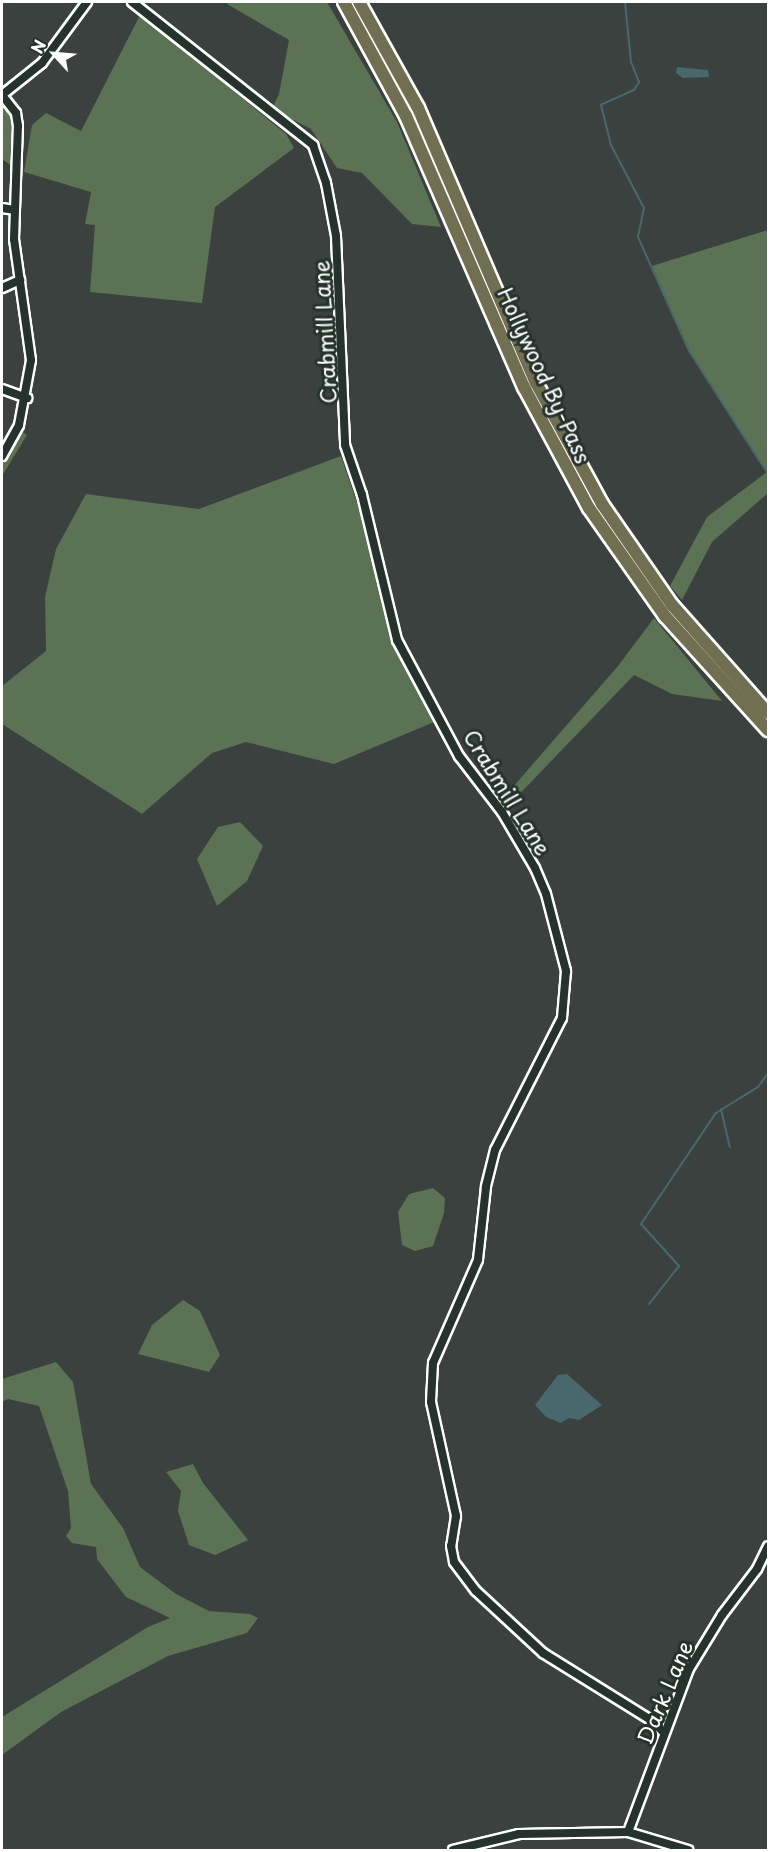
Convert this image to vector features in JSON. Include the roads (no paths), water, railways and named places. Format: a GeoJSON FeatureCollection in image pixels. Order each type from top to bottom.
{"type":"FeatureCollection","features":[{"type":"Feature","properties":{"kind":"highway","name":"Hollywood By-Pass"},"geometry":{"type":"LineString","coordinates":[[344,2],[406,116],[524,387],[589,508],[665,616],[768,730]]}},
{"type":"Feature","properties":{"kind":"highway","name":"Hollywood By-Pass"},"geometry":{"type":"LineString","coordinates":[[359,2],[418,108],[536,383],[591,486],[657,585],[768,713]]}},
{"type":"Feature","properties":{"kind":"street"},"geometry":{"type":"LineString","coordinates":[[2,456],[14,437],[27,398],[30,334],[20,280],[14,210],[18,126],[16,113],[2,95],[42,63],[87,2]]}},
{"type":"Feature","properties":{"kind":"street","name":"Crabmill Lane"},"geometry":{"type":"LineString","coordinates":[[132,2],[313,145],[326,183],[336,236],[346,399],[345,445],[362,495],[392,622],[408,663],[441,717],[459,756],[502,812],[535,868],[546,894],[566,971],[562,1018],[495,1150],[486,1187],[478,1260],[433,1363],[430,1402],[456,1516],[451,1546],[454,1562],[476,1592],[543,1653],[654,1722],[663,1732]]}},
{"type":"Feature","properties":{"kind":"street"},"geometry":{"type":"LineString","coordinates":[[2,208],[14,210]]}},
{"type":"Feature","properties":{"kind":"street"},"geometry":{"type":"LineString","coordinates":[[2,288],[20,280]]}},
{"type":"Feature","properties":{"kind":"street"},"geometry":{"type":"LineString","coordinates":[[2,389],[27,398]]}},
{"type":"Feature","properties":{"kind":"street","name":"Dark Lane"},"geometry":{"type":"LineString","coordinates":[[628,1832],[663,1732],[689,1669],[722,1615],[757,1569],[768,1546]]}},
{"type":"Feature","properties":{"kind":"street"},"geometry":{"type":"LineString","coordinates":[[654,1722],[672,1711]]}},
{"type":"Feature","properties":{"kind":"street"},"geometry":{"type":"LineString","coordinates":[[453,1851],[519,1834],[628,1832],[687,1851]]}},
{"type":"Feature","properties":{"kind":"water"},"geometry":{"type":"Polygon","coordinates":[[[677,67],[708,70],[709,77],[683,78],[676,73],[677,67]]]}},
{"type":"Feature","properties":{"kind":"water"},"geometry":{"type":"Polygon","coordinates":[[[567,1374],[602,1405],[579,1420],[569,1418],[561,1423],[546,1417],[535,1405],[558,1375],[567,1374]]]}},
{"type":"Feature","properties":{"kind":"waterway"},"geometry":{"type":"LineString","coordinates":[[625,2],[631,62],[639,82],[634,90],[601,105],[611,145],[644,208],[638,237],[689,351],[768,474]]}},
{"type":"Feature","properties":{"kind":"waterway"},"geometry":{"type":"LineString","coordinates":[[649,1304],[679,1266],[641,1224],[716,1113],[758,1087],[768,1073]]}},
{"type":"Feature","properties":{"kind":"waterway"},"geometry":{"type":"LineString","coordinates":[[721,1109],[730,1147]]}}]}
